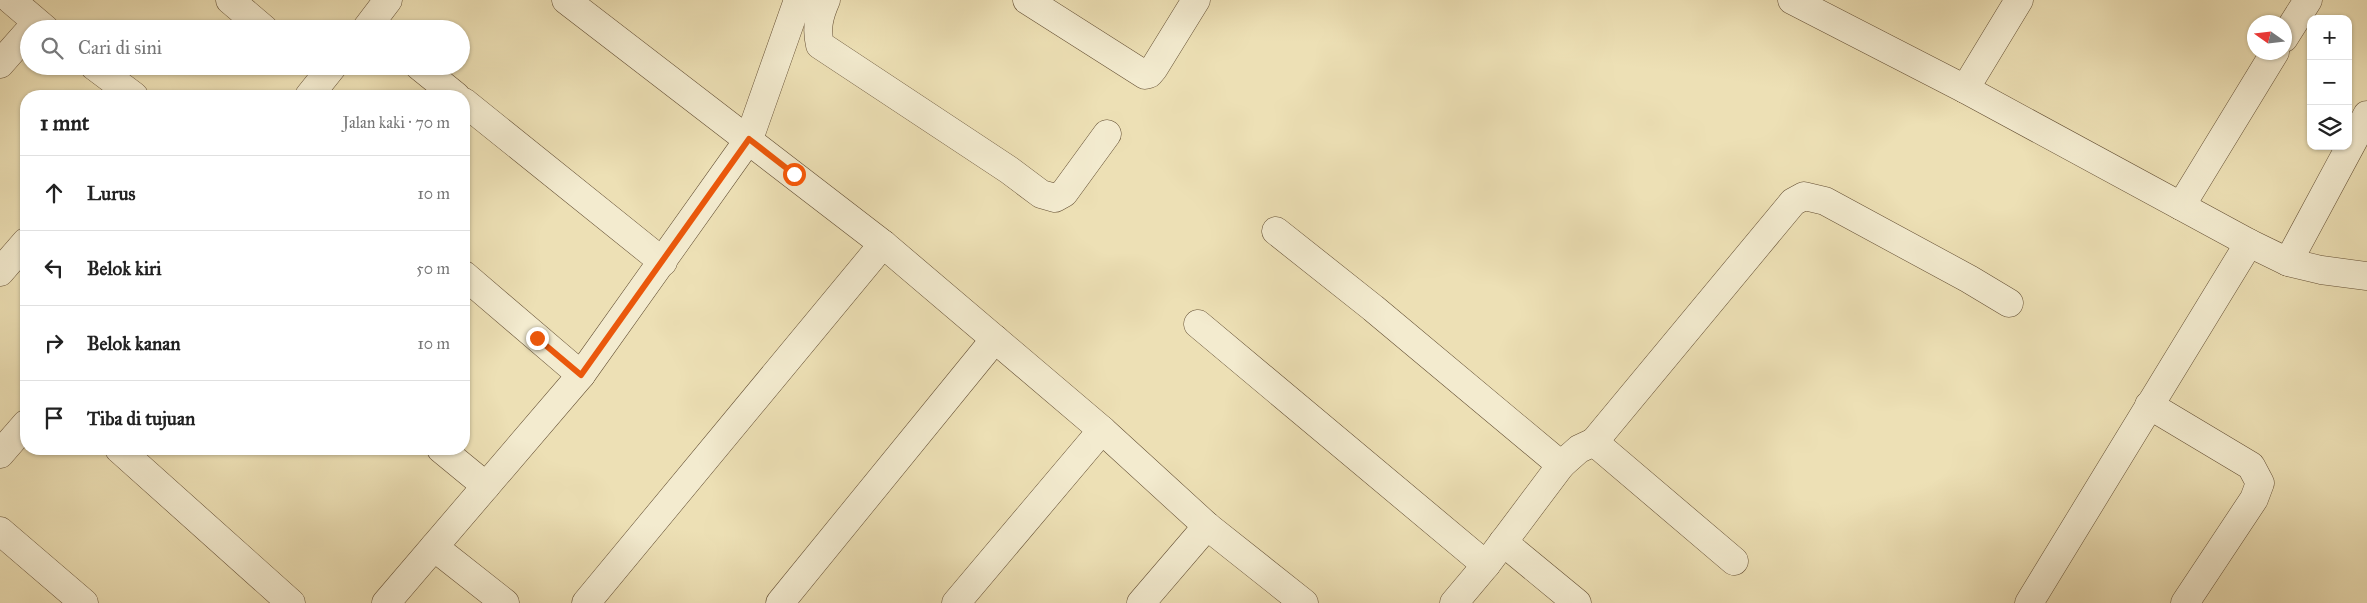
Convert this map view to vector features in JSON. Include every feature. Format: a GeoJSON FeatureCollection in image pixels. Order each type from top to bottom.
{"type":"FeatureCollection","features":[{"type":"Feature","properties":{"kind":"street"},"geometry":{"type":"LineString","coordinates":[[11,0],[28,20]]}},
{"type":"Feature","properties":{"kind":"street"},"geometry":{"type":"LineString","coordinates":[[230,0],[253,20]]}},
{"type":"Feature","properties":{"kind":"street"},"geometry":{"type":"LineString","coordinates":[[374,20],[388,0]]}},
{"type":"Feature","properties":{"kind":"street"},"geometry":{"type":"LineString","coordinates":[[566,0],[883,244],[1102,430],[1207,526],[1304,603]]}},
{"type":"Feature","properties":{"kind":"street"},"geometry":{"type":"LineString","coordinates":[[386,603],[581,375],[749,139],[798,0]]}},
{"type":"Feature","properties":{"kind":"street"},"geometry":{"type":"LineString","coordinates":[[826,0],[817,29],[820,45],[1009,170],[1041,194],[1054,198],[1064,193],[1107,134]]}},
{"type":"Feature","properties":{"kind":"street"},"geometry":{"type":"LineString","coordinates":[[1027,0],[1144,75],[1147,75],[1196,0]]}},
{"type":"Feature","properties":{"kind":"street"},"geometry":{"type":"LineString","coordinates":[[1792,0],[1832,9],[1965,89],[2249,243],[2288,262],[2321,270],[2367,276]]}},
{"type":"Feature","properties":{"kind":"street"},"geometry":{"type":"LineString","coordinates":[[1965,89],[2019,0]]}},
{"type":"Feature","properties":{"kind":"street"},"geometry":{"type":"LineString","coordinates":[[2292,25],[2308,0]]}},
{"type":"Feature","properties":{"kind":"street"},"geometry":{"type":"LineString","coordinates":[[0,64],[20,43]]}},
{"type":"Feature","properties":{"kind":"street"},"geometry":{"type":"LineString","coordinates":[[2181,206],[2270,60]]}},
{"type":"Feature","properties":{"kind":"street"},"geometry":{"type":"LineString","coordinates":[[106,75],[126,90]]}},
{"type":"Feature","properties":{"kind":"street"},"geometry":{"type":"LineString","coordinates":[[430,75],[449,90]]}},
{"type":"Feature","properties":{"kind":"street"},"geometry":{"type":"LineString","coordinates":[[470,107],[663,262]]}},
{"type":"Feature","properties":{"kind":"street"},"geometry":{"type":"LineString","coordinates":[[2288,262],[2367,115]]}},
{"type":"Feature","properties":{"kind":"street"},"geometry":{"type":"LineString","coordinates":[[1454,603],[1486,565],[1561,465],[1579,449],[1594,442],[1792,202],[1804,196],[1825,201],[1970,279],[2009,303]]}},
{"type":"Feature","properties":{"kind":"street"},"geometry":{"type":"LineString","coordinates":[[1276,231],[1373,308],[1561,465]]}},
{"type":"Feature","properties":{"kind":"street"},"geometry":{"type":"LineString","coordinates":[[2029,603],[2249,243]]}},
{"type":"Feature","properties":{"kind":"street"},"geometry":{"type":"LineString","coordinates":[[586,603],[883,244]]}},
{"type":"Feature","properties":{"kind":"street"},"geometry":{"type":"LineString","coordinates":[[0,272],[20,249]]}},
{"type":"Feature","properties":{"kind":"street"},"geometry":{"type":"LineString","coordinates":[[470,280],[581,375]]}},
{"type":"Feature","properties":{"kind":"street"},"geometry":{"type":"LineString","coordinates":[[1198,324],[1486,565]]}},
{"type":"Feature","properties":{"kind":"street"},"geometry":{"type":"LineString","coordinates":[[780,603],[995,339]]}},
{"type":"Feature","properties":{"kind":"street"},"geometry":{"type":"LineString","coordinates":[[2149,406],[2251,466],[2260,483],[2254,499],[2186,603]]}},
{"type":"Feature","properties":{"kind":"street"},"geometry":{"type":"LineString","coordinates":[[956,603],[1102,430]]}},
{"type":"Feature","properties":{"kind":"street"},"geometry":{"type":"LineString","coordinates":[[0,454],[20,431]]}},
{"type":"Feature","properties":{"kind":"street"},"geometry":{"type":"LineString","coordinates":[[1594,442],[1734,562]]}},
{"type":"Feature","properties":{"kind":"street"},"geometry":{"type":"LineString","coordinates":[[126,455],[291,603]]}},
{"type":"Feature","properties":{"kind":"street"},"geometry":{"type":"LineString","coordinates":[[448,455],[486,486]]}},
{"type":"Feature","properties":{"kind":"street"},"geometry":{"type":"LineString","coordinates":[[1141,603],[1207,526]]}},
{"type":"Feature","properties":{"kind":"street"},"geometry":{"type":"LineString","coordinates":[[0,531],[84,603]]}},
{"type":"Feature","properties":{"kind":"street"},"geometry":{"type":"LineString","coordinates":[[1503,542],[1577,603]]}},
{"type":"Feature","properties":{"kind":"street"},"geometry":{"type":"LineString","coordinates":[[434,547],[505,603]]}},
{"type":"Feature","properties":{"kind":"route"},"geometry":{"type":"LineString","coordinates":[[537,338],[581,375],[749,139],[794,174]]}}]}
